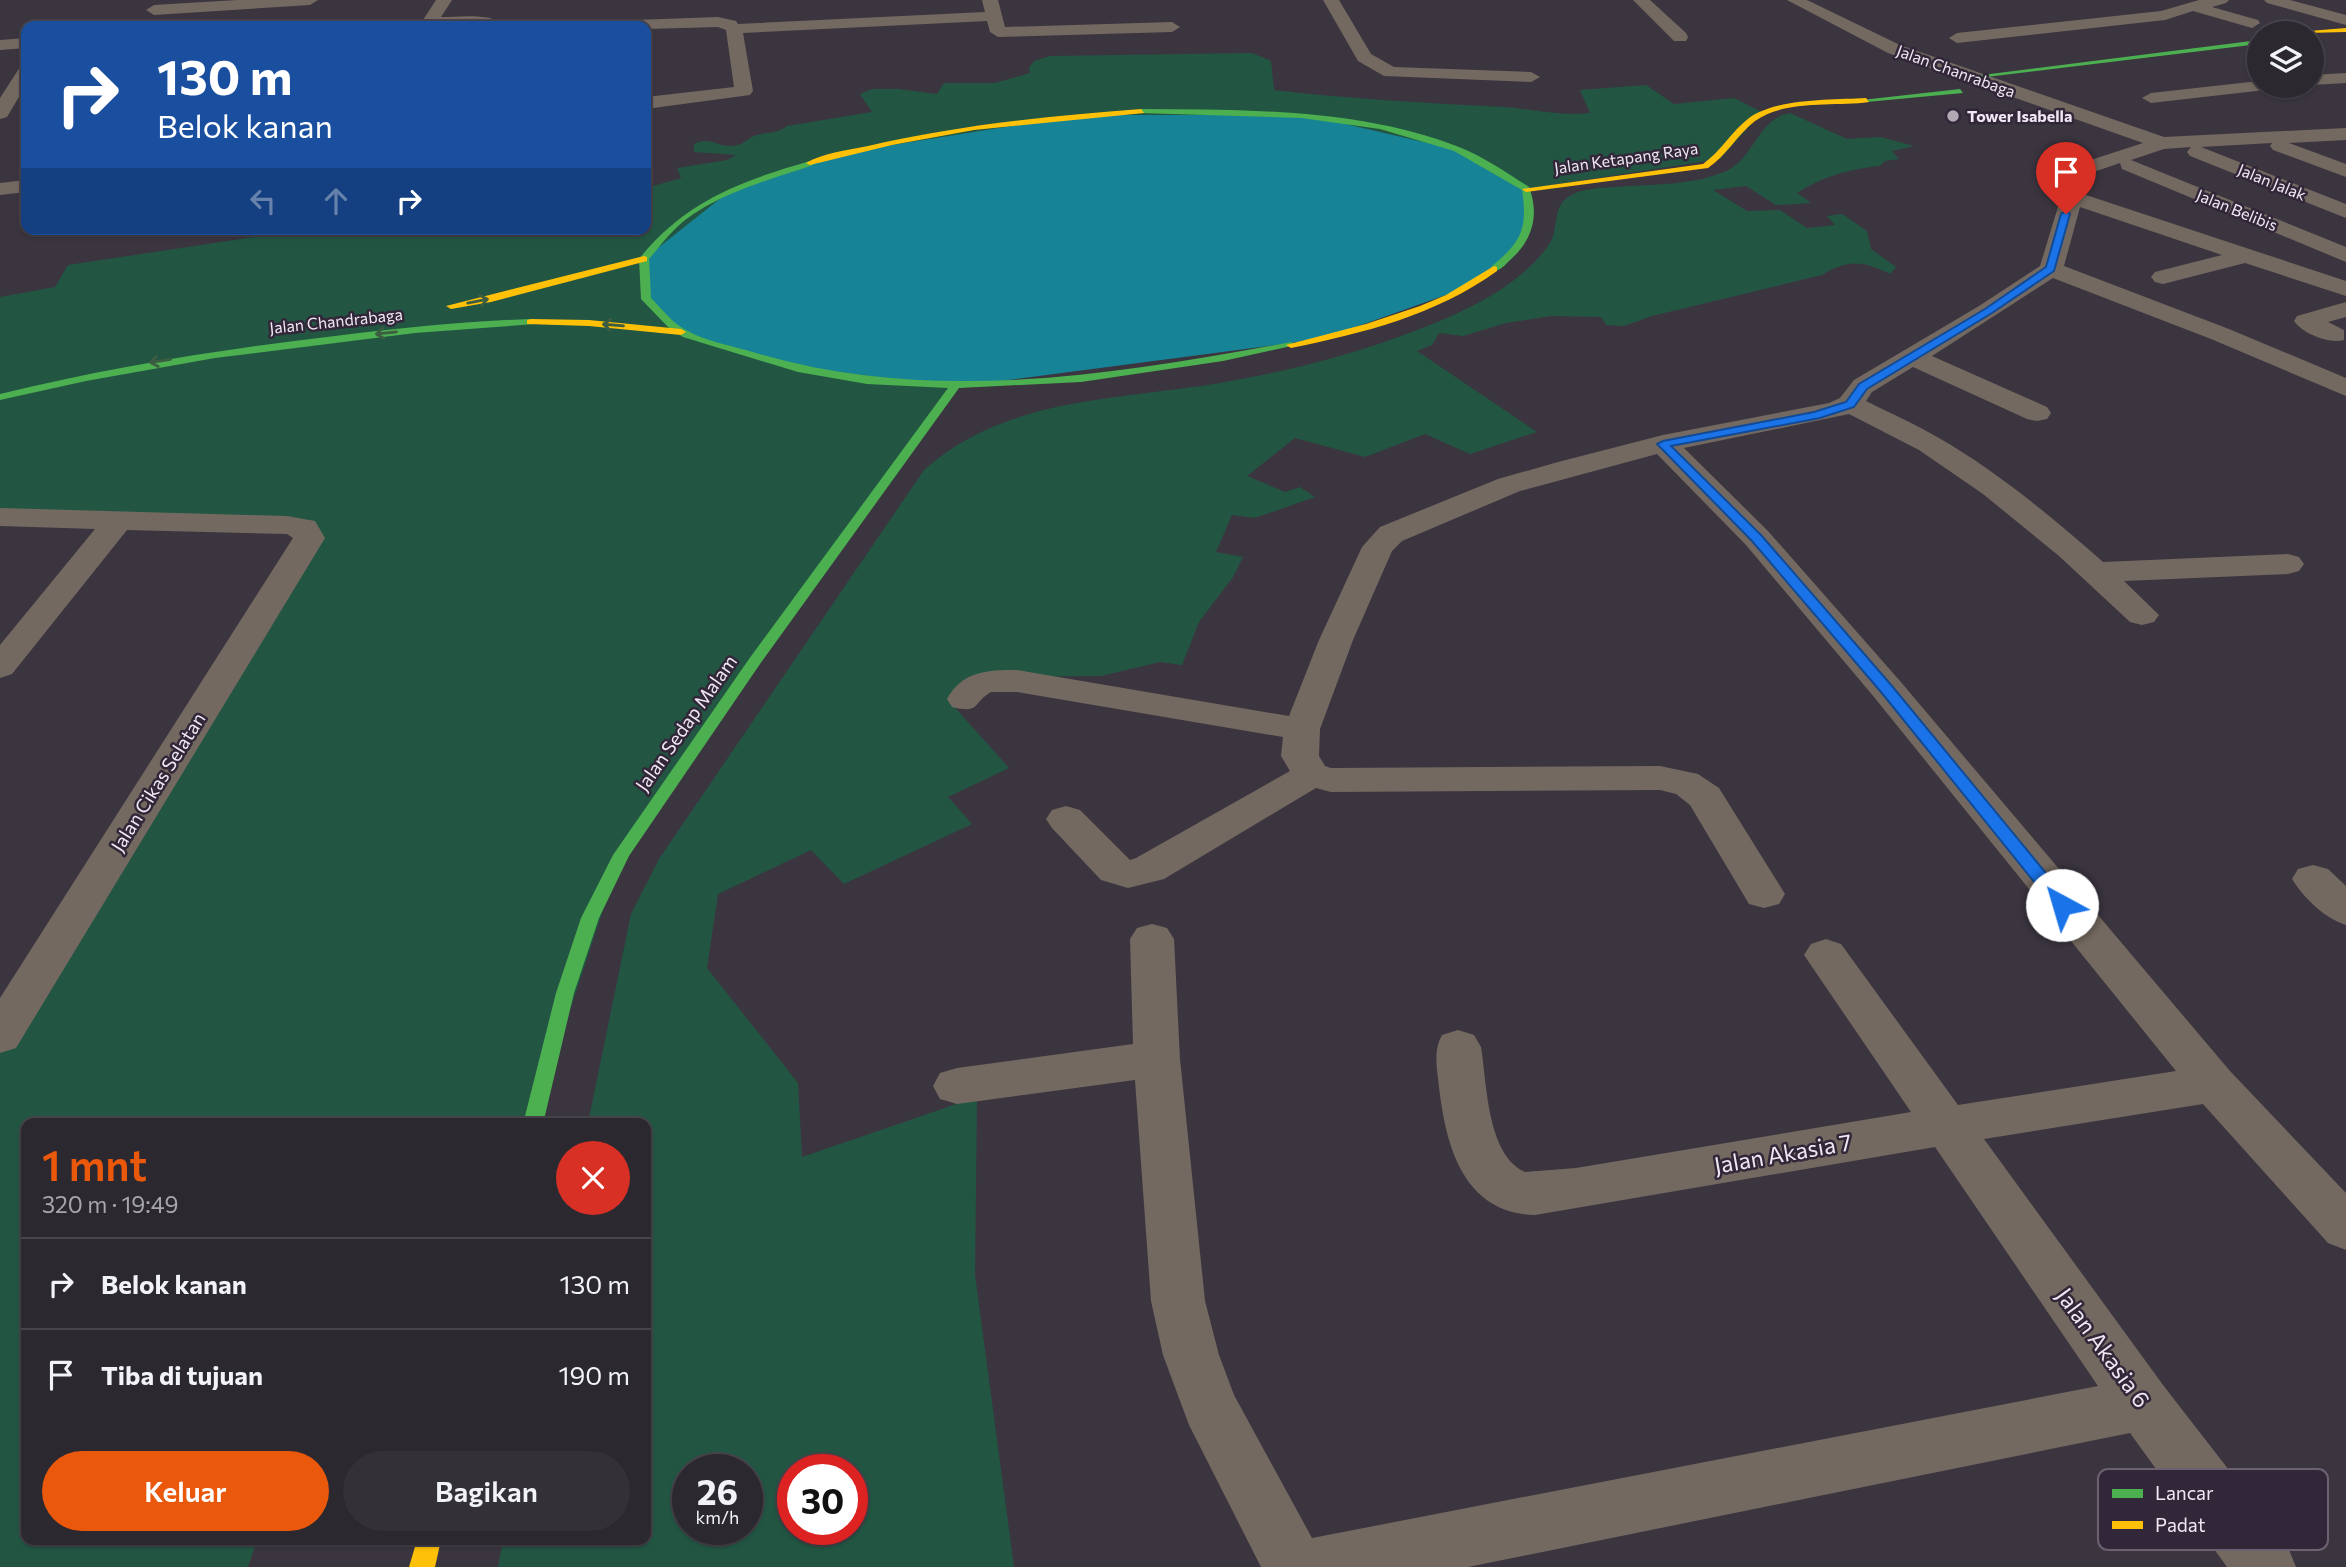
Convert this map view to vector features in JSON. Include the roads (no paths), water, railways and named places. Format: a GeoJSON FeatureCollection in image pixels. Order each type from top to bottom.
{"type":"FeatureCollection","features":[{"type":"Feature","properties":{"kind":"street"},"geometry":{"type":"LineString","coordinates":[[155,5],[310,0]]}},
{"type":"Feature","properties":{"kind":"street"},"geometry":{"type":"LineString","coordinates":[[433,21],[431,20],[444,0]]}},
{"type":"Feature","properties":{"kind":"street"},"geometry":{"type":"LineString","coordinates":[[1331,0],[1364,57],[1390,81],[1531,78]]}},
{"type":"Feature","properties":{"kind":"street"},"geometry":{"type":"LineString","coordinates":[[1641,0],[1680,37]]}},
{"type":"Feature","properties":{"kind":"street","name":"Jalan Chanrabaga"},"geometry":{"type":"LineString","coordinates":[[1795,0],[1966,84],[2043,103],[2162,143]]}},
{"type":"Feature","properties":{"kind":"street"},"geometry":{"type":"LineString","coordinates":[[2272,0],[2346,20]]}},
{"type":"Feature","properties":{"kind":"street"},"geometry":{"type":"LineString","coordinates":[[2295,0],[2346,14]]}},
{"type":"Feature","properties":{"kind":"street"},"geometry":{"type":"LineString","coordinates":[[2165,15],[2193,6],[2218,6],[2248,21]]}},
{"type":"Feature","properties":{"kind":"street"},"geometry":{"type":"LineString","coordinates":[[1957,38],[2165,15],[2218,6]]}},
{"type":"Feature","properties":{"kind":"street"},"geometry":{"type":"LineString","coordinates":[[734,29],[994,17],[1147,16]]}},
{"type":"Feature","properties":{"kind":"street"},"geometry":{"type":"LineString","coordinates":[[994,17],[1172,27]]}},
{"type":"Feature","properties":{"kind":"street"},"geometry":{"type":"LineString","coordinates":[[978,37],[994,17]]}},
{"type":"Feature","properties":{"kind":"street"},"geometry":{"type":"LineString","coordinates":[[651,24],[730,24],[734,29],[744,91],[651,102]]}},
{"type":"Feature","properties":{"kind":"street"},"geometry":{"type":"LineString","coordinates":[[2324,34],[2346,30]]}},
{"type":"Feature","properties":{"kind":"street"},"geometry":{"type":"LineString","coordinates":[[2324,36],[2346,37]]}},
{"type":"Feature","properties":{"kind":"street"},"geometry":{"type":"LineString","coordinates":[[0,45],[21,43]]}},
{"type":"Feature","properties":{"kind":"street","name":"Jalan Ketapang Raya"},"geometry":{"type":"LineString","coordinates":[[1526,189],[1705,166],[1724,155],[1755,116],[1788,107],[1966,84],[1990,84],[2247,45]]}},
{"type":"Feature","properties":{"kind":"street"},"geometry":{"type":"LineString","coordinates":[[1926,49],[1990,84],[2043,103]]}},
{"type":"Feature","properties":{"kind":"street"},"geometry":{"type":"LineString","coordinates":[[2324,79],[2346,78]]}},
{"type":"Feature","properties":{"kind":"street"},"geometry":{"type":"LineString","coordinates":[[1,111],[21,79]]}},
{"type":"Feature","properties":{"kind":"street"},"geometry":{"type":"LineString","coordinates":[[2151,98],[2247,87]]}},
{"type":"Feature","properties":{"kind":"street"},"geometry":{"type":"LineString","coordinates":[[1,111],[21,108]]}},
{"type":"Feature","properties":{"kind":"street"},"geometry":{"type":"LineString","coordinates":[[1141,111],[1306,114],[1407,133],[1458,150],[1526,189],[1531,213],[1523,245],[1474,285],[1416,311],[1322,339],[1224,359],[1104,375],[954,387],[877,382],[768,363],[681,332],[646,299],[644,258],[674,225],[726,194],[784,171],[842,153],[940,131],[1141,111]]}},
{"type":"Feature","properties":{"kind":"street"},"geometry":{"type":"LineString","coordinates":[[2346,134],[2162,143],[2061,176],[2072,197],[2346,289]]}},
{"type":"Feature","properties":{"kind":"street"},"geometry":{"type":"LineString","coordinates":[[2280,146],[2346,171]]}},
{"type":"Feature","properties":{"kind":"street","name":"Jalan Jalak"},"geometry":{"type":"LineString","coordinates":[[2197,152],[2346,212]]}},
{"type":"Feature","properties":{"kind":"street","name":"Jalan Belibis"},"geometry":{"type":"LineString","coordinates":[[2129,165],[2346,254]]}},
{"type":"Feature","properties":{"kind":"street"},"geometry":{"type":"LineString","coordinates":[[0,189],[21,187]]}},
{"type":"Feature","properties":{"kind":"street"},"geometry":{"type":"LineString","coordinates":[[1311,775],[1300,756],[1302,729],[1378,547],[1391,534],[1509,485],[1663,444],[1816,415],[1850,404],[1863,386],[1988,311],[2050,269],[2072,197]]}},
{"type":"Feature","properties":{"kind":"street"},"geometry":{"type":"LineString","coordinates":[[2163,277],[2244,256]]}},
{"type":"Feature","properties":{"kind":"street","name":"Jalan Chandrabaga"},"geometry":{"type":"LineString","coordinates":[[430,309],[491,299],[644,258]]}},
{"type":"Feature","properties":{"kind":"street"},"geometry":{"type":"LineString","coordinates":[[2050,269],[2220,334],[2342,376]]}},
{"type":"Feature","properties":{"kind":"street"},"geometry":{"type":"LineString","coordinates":[[2335,335],[2306,321],[2346,309]]}},
{"type":"Feature","properties":{"kind":"street","name":"Jalan Chandrabaga"},"geometry":{"type":"LineString","coordinates":[[0,397],[160,361],[266,346],[475,324],[575,322],[681,332]]}},
{"type":"Feature","properties":{"kind":"street"},"geometry":{"type":"LineString","coordinates":[[1911,356],[2037,413]]}},
{"type":"Feature","properties":{"kind":"street","name":"Jalan Sedap Malam"},"geometry":{"type":"LineString","coordinates":[[534,1118],[565,993],[590,918],[621,855],[754,662],[954,387]]}},
{"type":"Feature","properties":{"kind":"street"},"geometry":{"type":"LineString","coordinates":[[1850,404],[1940,451],[2035,521],[2142,615]]}},
{"type":"Feature","properties":{"kind":"street"},"geometry":{"type":"LineString","coordinates":[[1663,444],[1774,558],[1887,689],[2213,1084],[2346,1228]]}},
{"type":"Feature","properties":{"kind":"street"},"geometry":{"type":"LineString","coordinates":[[0,517],[118,520]]}},
{"type":"Feature","properties":{"kind":"street"},"geometry":{"type":"LineString","coordinates":[[0,667],[118,520]]}},
{"type":"Feature","properties":{"kind":"street","name":"Jalan Cikas Selatan"},"geometry":{"type":"LineString","coordinates":[[0,1036],[309,538],[304,528],[118,520]]}},
{"type":"Feature","properties":{"kind":"street"},"geometry":{"type":"LineString","coordinates":[[2096,572],[2288,564]]}},
{"type":"Feature","properties":{"kind":"street"},"geometry":{"type":"LineString","coordinates":[[965,699],[968,690],[976,685],[1017,681],[1302,729]]}},
{"type":"Feature","properties":{"kind":"street"},"geometry":{"type":"LineString","coordinates":[[1066,819],[1116,870],[1138,873],[1311,775],[1331,780],[1660,778],[1679,781],[1697,789],[1705,797],[1764,894]]}},
{"type":"Feature","properties":{"kind":"street"},"geometry":{"type":"LineString","coordinates":[[2313,879],[2346,910]]}},
{"type":"Feature","properties":{"kind":"street"},"geometry":{"type":"LineString","coordinates":[[1152,939],[1157,1059],[1178,1301],[1191,1355],[1209,1406],[1294,1567]]}},
{"type":"Feature","properties":{"kind":"street","name":"Jalan Akasia 6"},"geometry":{"type":"LineString","coordinates":[[1826,955],[1945,1126],[2192,1469]]}},
{"type":"Feature","properties":{"kind":"street","name":"Jalan Akasia 7"},"geometry":{"type":"LineString","coordinates":[[1458,1047],[1477,1155],[1493,1179],[1508,1190],[1526,1194],[1576,1189],[1945,1126],[2213,1084]]}},
{"type":"Feature","properties":{"kind":"street"},"geometry":{"type":"LineString","coordinates":[[957,1086],[1157,1059]]}},
{"type":"Feature","properties":{"kind":"street"},"geometry":{"type":"LineString","coordinates":[[1316,1567],[2143,1404]]}},
{"type":"Feature","properties":{"kind":"street"},"geometry":{"type":"LineString","coordinates":[[422,1567],[428,1545]]}},
{"type":"Feature","properties":{"kind":"street","name":"Jalan Akasia 6"},"geometry":{"type":"LineString","coordinates":[[2252,1550],[2265,1567]]}},
{"type":"Feature","properties":{"kind":"water"},"geometry":{"type":"Polygon","coordinates":[[[1081,115],[1306,115],[1458,150],[1526,189],[1523,245],[1474,285],[1322,339],[954,387],[768,363],[681,332],[646,299],[644,259],[726,194],[842,153],[1081,115]]]}},
{"type":"Feature","properties":{"kind":"place","name":"Tower Isabella"},"geometry":{"type":"Point","coordinates":[1953,116]}}]}
